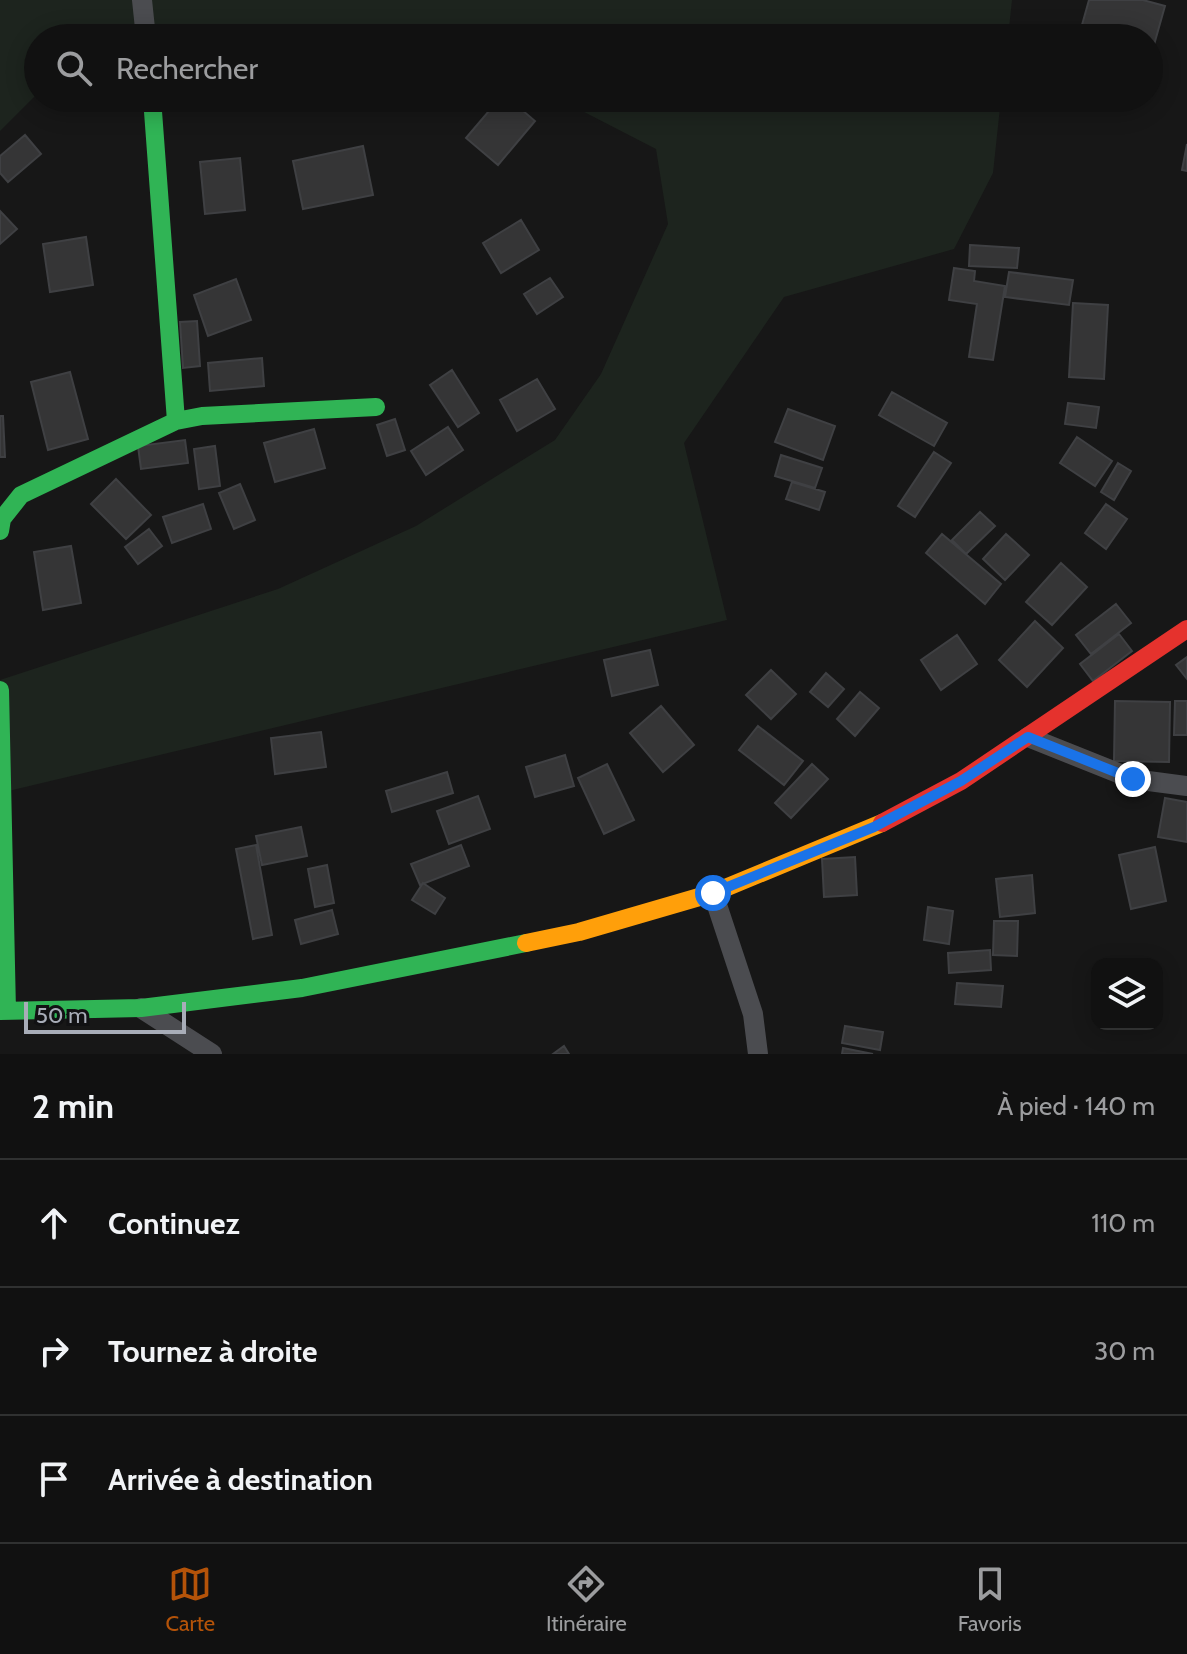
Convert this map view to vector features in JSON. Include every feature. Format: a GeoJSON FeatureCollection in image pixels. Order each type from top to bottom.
{"type":"FeatureCollection","features":[{"type":"Feature","properties":{"kind":"street"},"geometry":{"type":"LineString","coordinates":[[142,0],[145,24]]}},
{"type":"Feature","properties":{"kind":"street"},"geometry":{"type":"LineString","coordinates":[[153,112],[176,421]]}},
{"type":"Feature","properties":{"kind":"street"},"geometry":{"type":"LineString","coordinates":[[0,531],[2,519],[21,495],[176,421],[202,416],[376,407]]}},
{"type":"Feature","properties":{"kind":"street"},"geometry":{"type":"LineString","coordinates":[[0,690],[3,1011],[141,1008],[302,988],[411,968],[579,932],[713,893],[874,827],[961,781],[1187,629]]}},
{"type":"Feature","properties":{"kind":"street"},"geometry":{"type":"LineString","coordinates":[[1028,737],[1133,779],[1187,786]]}},
{"type":"Feature","properties":{"kind":"street"},"geometry":{"type":"LineString","coordinates":[[713,893],[753,1014],[758,1054]]}},
{"type":"Feature","properties":{"kind":"street"},"geometry":{"type":"LineString","coordinates":[[141,1008],[212,1054]]}},
{"type":"Feature","properties":{"kind":"shaded area"},"geometry":{"type":"Polygon","coordinates":[[[0,0],[1012,0],[1009,24],[24,24],[24,107],[0,131],[0,0]]]}},
{"type":"Feature","properties":{"kind":"shaded area"},"geometry":{"type":"Polygon","coordinates":[[[584,112],[1000,112],[993,173],[954,249],[784,297],[684,443],[727,620],[0,793],[0,680],[278,589],[416,526],[555,440],[601,374],[668,224],[656,149],[584,112]]]}},
{"type":"Feature","properties":{"kind":"building"},"geometry":{"type":"Polygon","coordinates":[[[1089,0],[1143,0],[1165,6],[1160,24],[1082,24],[1089,0]]]}},
{"type":"Feature","properties":{"kind":"building"},"geometry":{"type":"Polygon","coordinates":[[[488,112],[524,112],[535,121],[498,165],[466,138],[488,112]]]}},
{"type":"Feature","properties":{"kind":"building"},"geometry":{"type":"Polygon","coordinates":[[[25,135],[41,154],[8,182],[0,173],[0,156],[25,135]]]}},
{"type":"Feature","properties":{"kind":"building"},"geometry":{"type":"Polygon","coordinates":[[[1187,144],[1187,171],[1182,170],[1187,144]]]}},
{"type":"Feature","properties":{"kind":"building"},"geometry":{"type":"Polygon","coordinates":[[[363,146],[373,195],[303,209],[293,161],[363,146]]]}},
{"type":"Feature","properties":{"kind":"building"},"geometry":{"type":"Polygon","coordinates":[[[240,158],[245,210],[205,214],[200,162],[240,158]]]}},
{"type":"Feature","properties":{"kind":"building"},"geometry":{"type":"Polygon","coordinates":[[[0,211],[17,229],[0,244],[0,211]]]}},
{"type":"Feature","properties":{"kind":"building"},"geometry":{"type":"Polygon","coordinates":[[[521,220],[539,250],[501,273],[483,243],[521,220]]]}},
{"type":"Feature","properties":{"kind":"building"},"geometry":{"type":"Polygon","coordinates":[[[86,237],[93,285],[50,292],[43,244],[86,237]]]}},
{"type":"Feature","properties":{"kind":"building"},"geometry":{"type":"Polygon","coordinates":[[[970,245],[1019,248],[1017,268],[969,266],[970,245]]]}},
{"type":"Feature","properties":{"kind":"building"},"geometry":{"type":"Polygon","coordinates":[[[954,268],[975,271],[974,281],[1005,286],[993,360],[969,357],[977,304],[949,300],[954,268]]]}},
{"type":"Feature","properties":{"kind":"building"},"geometry":{"type":"Polygon","coordinates":[[[1009,272],[1073,280],[1069,305],[1005,297],[1009,272]]]}},
{"type":"Feature","properties":{"kind":"building"},"geometry":{"type":"Polygon","coordinates":[[[550,278],[563,297],[537,314],[524,294],[550,278]]]}},
{"type":"Feature","properties":{"kind":"building"},"geometry":{"type":"Polygon","coordinates":[[[236,279],[251,320],[208,336],[194,295],[236,279]]]}},
{"type":"Feature","properties":{"kind":"building"},"geometry":{"type":"Polygon","coordinates":[[[1073,303],[1108,305],[1104,379],[1069,377],[1073,303]]]}},
{"type":"Feature","properties":{"kind":"building"},"geometry":{"type":"Polygon","coordinates":[[[197,321],[200,366],[183,368],[180,322],[197,321]]]}},
{"type":"Feature","properties":{"kind":"building"},"geometry":{"type":"Polygon","coordinates":[[[262,358],[264,386],[210,391],[208,363],[262,358]]]}},
{"type":"Feature","properties":{"kind":"building"},"geometry":{"type":"Polygon","coordinates":[[[452,370],[479,413],[458,427],[430,385],[452,370]]]}},
{"type":"Feature","properties":{"kind":"building"},"geometry":{"type":"Polygon","coordinates":[[[70,372],[88,439],[48,450],[31,382],[70,372]]]}},
{"type":"Feature","properties":{"kind":"building"},"geometry":{"type":"Polygon","coordinates":[[[537,379],[555,409],[517,431],[500,400],[537,379]]]}},
{"type":"Feature","properties":{"kind":"building"},"geometry":{"type":"Polygon","coordinates":[[[892,392],[947,423],[934,446],[879,415],[892,392]]]}},
{"type":"Feature","properties":{"kind":"building"},"geometry":{"type":"Polygon","coordinates":[[[1068,403],[1099,407],[1096,428],[1065,424],[1068,403]]]}},
{"type":"Feature","properties":{"kind":"building"},"geometry":{"type":"Polygon","coordinates":[[[788,409],[835,426],[823,460],[775,442],[788,409]]]}},
{"type":"Feature","properties":{"kind":"building"},"geometry":{"type":"Polygon","coordinates":[[[0,416],[3,416],[5,457],[0,457],[0,416]]]}},
{"type":"Feature","properties":{"kind":"building"},"geometry":{"type":"Polygon","coordinates":[[[395,419],[405,450],[387,456],[377,425],[395,419]]]}},
{"type":"Feature","properties":{"kind":"building"},"geometry":{"type":"Polygon","coordinates":[[[448,427],[463,450],[426,475],[411,451],[448,427]]]}},
{"type":"Feature","properties":{"kind":"building"},"geometry":{"type":"Polygon","coordinates":[[[314,429],[325,468],[275,482],[264,443],[314,429]]]}},
{"type":"Feature","properties":{"kind":"building"},"geometry":{"type":"Polygon","coordinates":[[[1077,437],[1112,461],[1095,486],[1060,463],[1077,437]]]}},
{"type":"Feature","properties":{"kind":"building"},"geometry":{"type":"Polygon","coordinates":[[[185,440],[188,463],[141,469],[138,446],[185,440]]]}},
{"type":"Feature","properties":{"kind":"building"},"geometry":{"type":"Polygon","coordinates":[[[215,446],[220,486],[199,489],[194,449],[215,446]]]}},
{"type":"Feature","properties":{"kind":"building"},"geometry":{"type":"Polygon","coordinates":[[[934,452],[951,463],[915,517],[898,506],[934,452]]]}},
{"type":"Feature","properties":{"kind":"building"},"geometry":{"type":"Polygon","coordinates":[[[781,455],[822,468],[815,488],[775,476],[781,455]]]}},
{"type":"Feature","properties":{"kind":"building"},"geometry":{"type":"Polygon","coordinates":[[[1118,463],[1131,471],[1114,500],[1101,492],[1118,463]]]}},
{"type":"Feature","properties":{"kind":"building"},"geometry":{"type":"Polygon","coordinates":[[[116,479],[151,515],[126,539],[91,504],[116,479]]]}},
{"type":"Feature","properties":{"kind":"building"},"geometry":{"type":"Polygon","coordinates":[[[792,482],[825,492],[819,510],[786,499],[792,482]]]}},
{"type":"Feature","properties":{"kind":"building"},"geometry":{"type":"Polygon","coordinates":[[[240,484],[255,520],[234,529],[219,493],[240,484]]]}},
{"type":"Feature","properties":{"kind":"building"},"geometry":{"type":"Polygon","coordinates":[[[203,504],[211,529],[172,543],[163,517],[203,504]]]}},
{"type":"Feature","properties":{"kind":"building"},"geometry":{"type":"Polygon","coordinates":[[[1106,504],[1127,519],[1106,549],[1085,533],[1106,504]]]}},
{"type":"Feature","properties":{"kind":"building"},"geometry":{"type":"Polygon","coordinates":[[[980,512],[995,526],[966,554],[952,540],[980,512]]]}},
{"type":"Feature","properties":{"kind":"building"},"geometry":{"type":"Polygon","coordinates":[[[149,529],[162,546],[138,564],[125,547],[149,529]]]}},
{"type":"Feature","properties":{"kind":"building"},"geometry":{"type":"Polygon","coordinates":[[[942,534],[1001,584],[985,604],[926,553],[942,534]]]}},
{"type":"Feature","properties":{"kind":"building"},"geometry":{"type":"Polygon","coordinates":[[[1006,534],[1029,555],[1005,580],[983,559],[1006,534]]]}},
{"type":"Feature","properties":{"kind":"building"},"geometry":{"type":"Polygon","coordinates":[[[71,546],[81,603],[43,610],[34,552],[71,546]]]}},
{"type":"Feature","properties":{"kind":"building"},"geometry":{"type":"Polygon","coordinates":[[[1061,563],[1087,587],[1052,625],[1026,602],[1061,563]]]}},
{"type":"Feature","properties":{"kind":"building"},"geometry":{"type":"Polygon","coordinates":[[[1116,604],[1131,623],[1091,654],[1076,635],[1116,604]]]}},
{"type":"Feature","properties":{"kind":"building"},"geometry":{"type":"Polygon","coordinates":[[[1035,621],[1063,648],[1027,687],[999,660],[1035,621]]]}},
{"type":"Feature","properties":{"kind":"building"},"geometry":{"type":"Polygon","coordinates":[[[1119,634],[1132,651],[1093,681],[1080,664],[1119,634]]]}},
{"type":"Feature","properties":{"kind":"building"},"geometry":{"type":"Polygon","coordinates":[[[957,635],[977,664],[941,690],[921,660],[957,635]]]}},
{"type":"Feature","properties":{"kind":"building"},"geometry":{"type":"Polygon","coordinates":[[[650,650],[658,685],[612,696],[604,660],[650,650]]]}},
{"type":"Feature","properties":{"kind":"building"},"geometry":{"type":"Polygon","coordinates":[[[1187,657],[1187,679],[1176,665],[1187,657]]]}},
{"type":"Feature","properties":{"kind":"building"},"geometry":{"type":"Polygon","coordinates":[[[771,670],[796,694],[771,719],[746,695],[771,670]]]}},
{"type":"Feature","properties":{"kind":"building"},"geometry":{"type":"Polygon","coordinates":[[[826,673],[844,689],[828,707],[810,692],[826,673]]]}},
{"type":"Feature","properties":{"kind":"building"},"geometry":{"type":"Polygon","coordinates":[[[860,692],[879,708],[855,736],[837,719],[860,692]]]}},
{"type":"Feature","properties":{"kind":"building"},"geometry":{"type":"Polygon","coordinates":[[[1115,701],[1170,702],[1169,762],[1114,761],[1115,701]]]}},
{"type":"Feature","properties":{"kind":"building"},"geometry":{"type":"Polygon","coordinates":[[[1175,701],[1187,701],[1187,735],[1174,735],[1175,701]]]}},
{"type":"Feature","properties":{"kind":"building"},"geometry":{"type":"Polygon","coordinates":[[[661,706],[694,745],[663,772],[630,733],[661,706]]]}},
{"type":"Feature","properties":{"kind":"building"},"geometry":{"type":"Polygon","coordinates":[[[758,726],[803,761],[784,785],[739,750],[758,726]]]}},
{"type":"Feature","properties":{"kind":"building"},"geometry":{"type":"Polygon","coordinates":[[[321,732],[326,767],[275,774],[271,738],[321,732]]]}},
{"type":"Feature","properties":{"kind":"building"},"geometry":{"type":"Polygon","coordinates":[[[565,755],[574,786],[535,797],[526,767],[565,755]]]}},
{"type":"Feature","properties":{"kind":"building"},"geometry":{"type":"Polygon","coordinates":[[[607,764],[634,820],[604,834],[578,778],[607,764]]]}},
{"type":"Feature","properties":{"kind":"building"},"geometry":{"type":"Polygon","coordinates":[[[812,764],[828,779],[791,818],[775,803],[812,764]]]}},
{"type":"Feature","properties":{"kind":"building"},"geometry":{"type":"Polygon","coordinates":[[[447,772],[453,793],[392,812],[386,791],[447,772]]]}},
{"type":"Feature","properties":{"kind":"building"},"geometry":{"type":"Polygon","coordinates":[[[478,796],[490,829],[449,844],[437,811],[478,796]]]}},
{"type":"Feature","properties":{"kind":"building"},"geometry":{"type":"Polygon","coordinates":[[[1165,798],[1187,802],[1187,842],[1158,837],[1165,798]]]}},
{"type":"Feature","properties":{"kind":"building"},"geometry":{"type":"Polygon","coordinates":[[[301,827],[307,856],[262,865],[256,836],[301,827]]]}},
{"type":"Feature","properties":{"kind":"building"},"geometry":{"type":"Polygon","coordinates":[[[256,845],[272,935],[253,939],[236,849],[256,845]]]}},
{"type":"Feature","properties":{"kind":"building"},"geometry":{"type":"Polygon","coordinates":[[[461,845],[469,866],[420,885],[411,864],[461,845]]]}},
{"type":"Feature","properties":{"kind":"building"},"geometry":{"type":"Polygon","coordinates":[[[1155,847],[1166,901],[1131,909],[1119,855],[1155,847]]]}},
{"type":"Feature","properties":{"kind":"building"},"geometry":{"type":"Polygon","coordinates":[[[855,857],[857,895],[824,897],[822,859],[855,857]]]}},
{"type":"Feature","properties":{"kind":"building"},"geometry":{"type":"Polygon","coordinates":[[[327,865],[334,903],[315,907],[308,869],[327,865]]]}},
{"type":"Feature","properties":{"kind":"building"},"geometry":{"type":"Polygon","coordinates":[[[1032,875],[1035,913],[1000,917],[996,879],[1032,875]]]}},
{"type":"Feature","properties":{"kind":"building"},"geometry":{"type":"Polygon","coordinates":[[[423,883],[445,898],[435,914],[412,900],[423,883]]]}},
{"type":"Feature","properties":{"kind":"building"},"geometry":{"type":"Polygon","coordinates":[[[928,907],[953,911],[949,944],[924,940],[928,907]]]}},
{"type":"Feature","properties":{"kind":"building"},"geometry":{"type":"Polygon","coordinates":[[[332,910],[338,934],[301,944],[295,920],[332,910]]]}},
{"type":"Feature","properties":{"kind":"building"},"geometry":{"type":"Polygon","coordinates":[[[994,921],[1018,921],[1017,956],[993,955],[994,921]]]}},
{"type":"Feature","properties":{"kind":"building"},"geometry":{"type":"Polygon","coordinates":[[[990,950],[991,970],[949,973],[948,953],[990,950]]]}},
{"type":"Feature","properties":{"kind":"building"},"geometry":{"type":"Polygon","coordinates":[[[957,983],[1003,986],[1001,1007],[955,1004],[957,983]]]}},
{"type":"Feature","properties":{"kind":"building"},"geometry":{"type":"Polygon","coordinates":[[[845,1026],[883,1032],[880,1050],[842,1043],[845,1026]]]}},
{"type":"Feature","properties":{"kind":"building"},"geometry":{"type":"Polygon","coordinates":[[[564,1046],[569,1054],[553,1054],[564,1046]]]}},
{"type":"Feature","properties":{"kind":"building"},"geometry":{"type":"Polygon","coordinates":[[[843,1048],[873,1054],[842,1054],[843,1048]]]}},
{"type":"Feature","properties":{"kind":"traffic: fast"},"geometry":{"type":"LineString","coordinates":[[153,112],[176,421]]}},
{"type":"Feature","properties":{"kind":"traffic: fast"},"geometry":{"type":"LineString","coordinates":[[0,531],[2,519],[21,495],[176,421],[202,416],[376,407]]}},
{"type":"Feature","properties":{"kind":"traffic: fast"},"geometry":{"type":"LineString","coordinates":[[0,690],[7,1011]]}},
{"type":"Feature","properties":{"kind":"traffic: fast"},"geometry":{"type":"LineString","coordinates":[[0,1011],[141,1008],[302,988],[526,943]]}},
{"type":"Feature","properties":{"kind":"traffic: slow"},"geometry":{"type":"LineString","coordinates":[[526,943],[579,932],[713,893],[882,823]]}},
{"type":"Feature","properties":{"kind":"traffic: jam"},"geometry":{"type":"LineString","coordinates":[[882,823],[961,781],[1187,629]]}},
{"type":"Feature","properties":{"kind":"route"},"geometry":{"type":"LineString","coordinates":[[713,893],[874,827],[961,781],[1028,737],[1133,779]]}}]}
